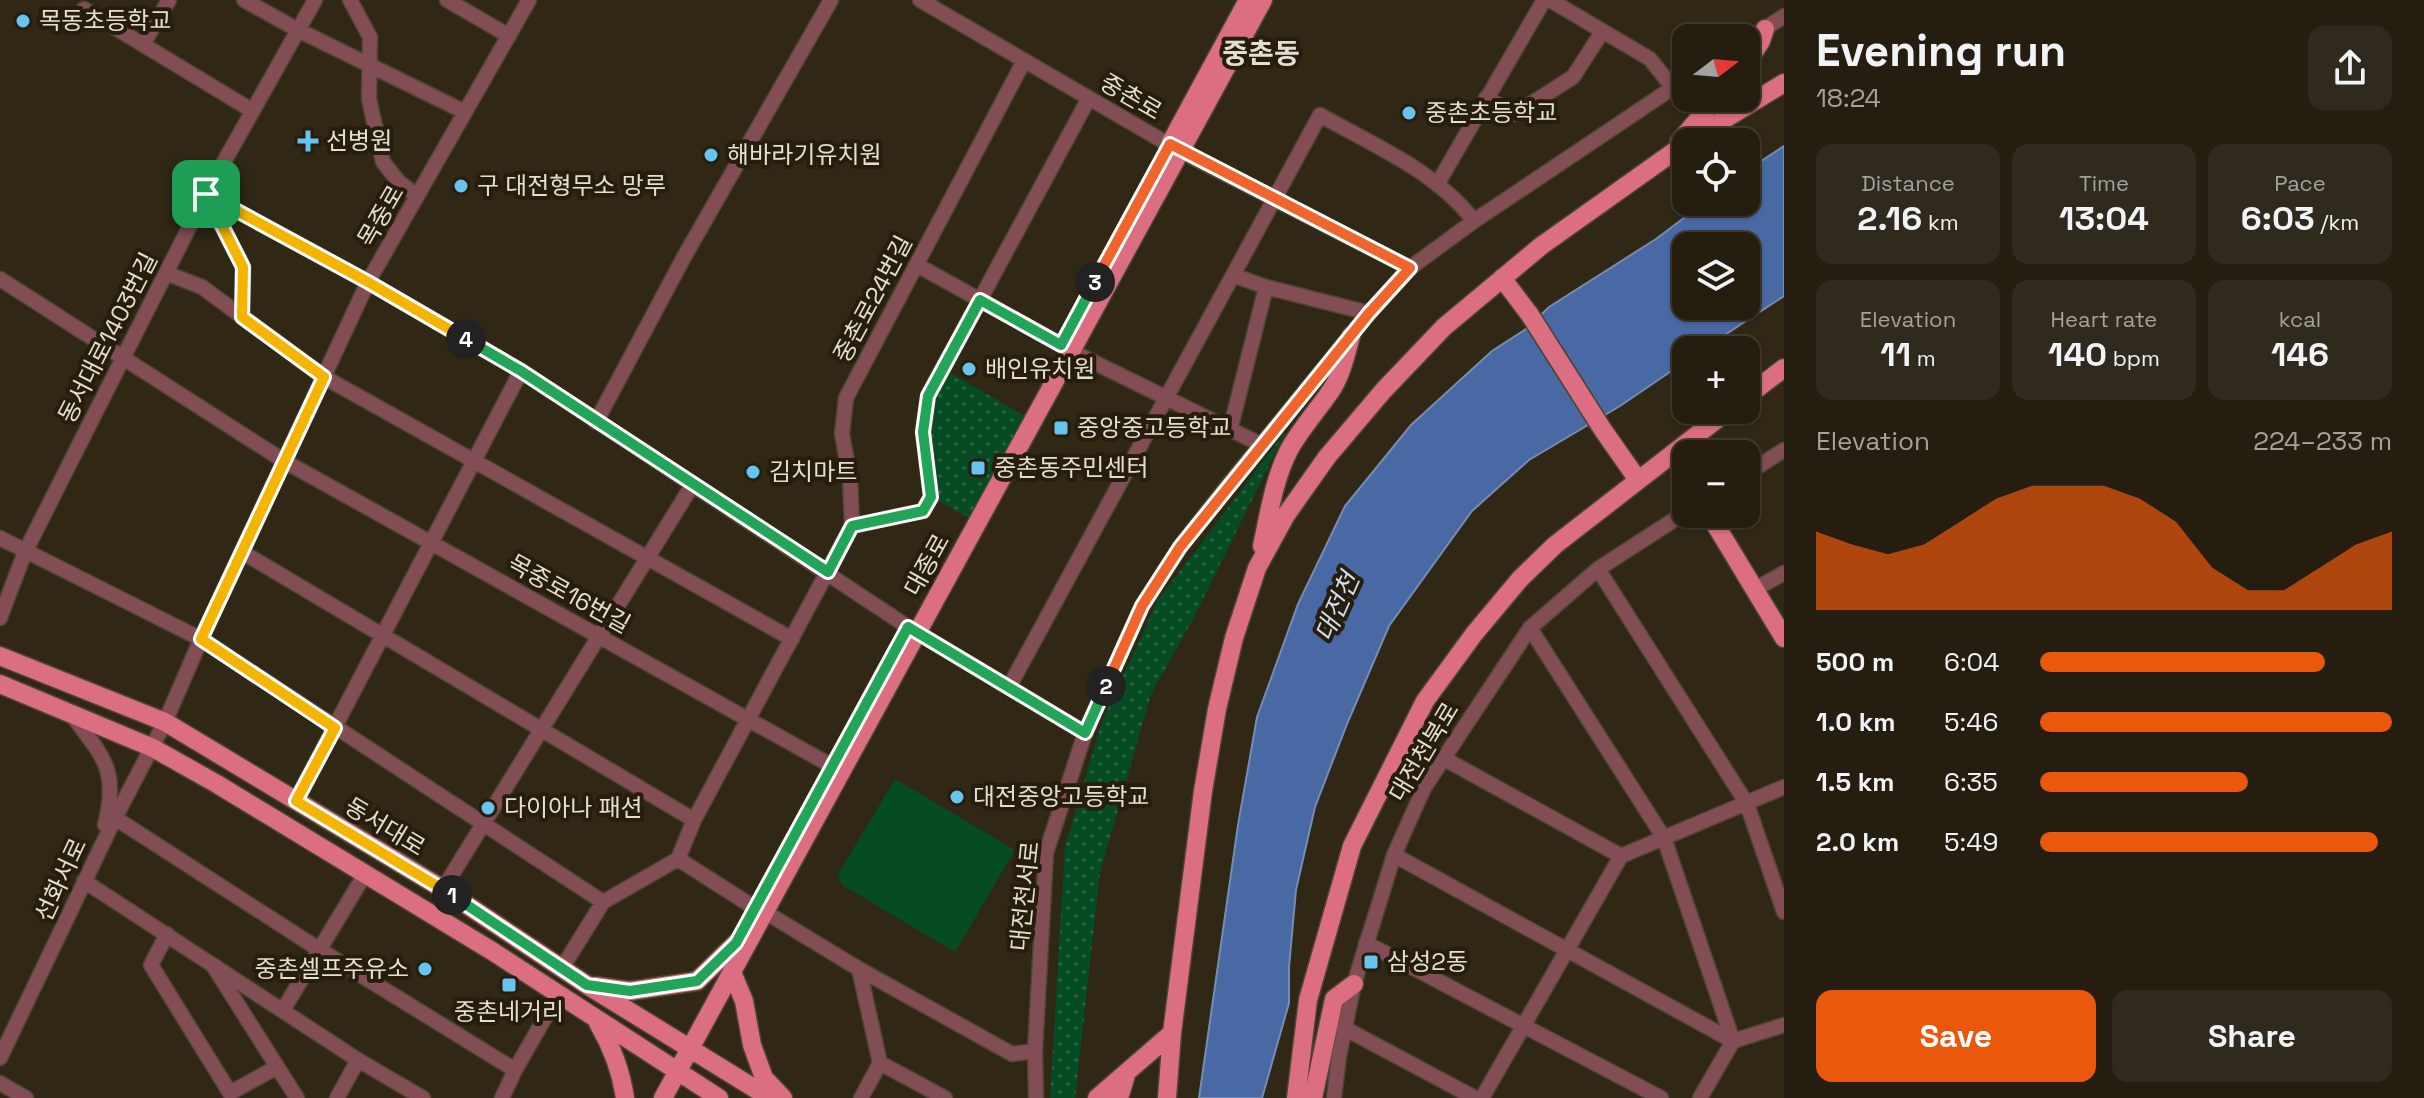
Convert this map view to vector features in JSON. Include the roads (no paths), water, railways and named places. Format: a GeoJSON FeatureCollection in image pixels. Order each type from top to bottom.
{"type":"FeatureCollection","features":[{"type":"Feature","properties":{"kind":"main road","name":"대종로"},"geometry":{"type":"LineString","coordinates":[[652,1098],[673,1070],[736,943],[760,910],[913,630],[1175,147],[1248,0]]}},
{"type":"Feature","properties":{"kind":"main road","name":"대종로"},"geometry":{"type":"LineString","coordinates":[[1175,147],[1263,0]]}},
{"type":"Feature","properties":{"kind":"main road"},"geometry":{"type":"LineString","coordinates":[[1760,43],[1765,29]]}},
{"type":"Feature","properties":{"kind":"main road"},"geometry":{"type":"LineString","coordinates":[[1710,128],[1784,83]]}},
{"type":"Feature","properties":{"kind":"main road"},"geometry":{"type":"LineString","coordinates":[[1257,568],[1286,515],[1327,457],[1383,391],[1444,327],[1541,246],[1670,153],[1704,112]]}},
{"type":"Feature","properties":{"kind":"main road"},"geometry":{"type":"LineString","coordinates":[[1502,278],[1530,315],[1638,480]]}},
{"type":"Feature","properties":{"kind":"main road"},"geometry":{"type":"LineString","coordinates":[[1167,1098],[1172,1033],[1203,791],[1217,709],[1234,638],[1257,568],[1276,486],[1288,452],[1308,419],[1332,389],[1341,372],[1351,336]]}},
{"type":"Feature","properties":{"kind":"main road"},"geometry":{"type":"LineString","coordinates":[[1760,386],[1784,368]]}},
{"type":"Feature","properties":{"kind":"main road"},"geometry":{"type":"LineString","coordinates":[[1296,1098],[1308,1000],[1352,846],[1425,701],[1474,634],[1520,579],[1555,545],[1711,424]]}},
{"type":"Feature","properties":{"kind":"main road"},"geometry":{"type":"LineString","coordinates":[[1718,528],[1784,638]]}},
{"type":"Feature","properties":{"kind":"main road","name":"대종로"},"geometry":{"type":"LineString","coordinates":[[686,1046],[732,972],[832,766],[913,630]]}},
{"type":"Feature","properties":{"kind":"main road","name":"동서대로"},"geometry":{"type":"LineString","coordinates":[[0,656],[165,722],[443,889],[587,985],[770,1098]]}},
{"type":"Feature","properties":{"kind":"main road","name":"동서대로"},"geometry":{"type":"LineString","coordinates":[[0,684],[153,748],[217,784],[719,1098]]}},
{"type":"Feature","properties":{"kind":"main road"},"geometry":{"type":"LineString","coordinates":[[587,985],[630,991],[697,981],[736,943]]}},
{"type":"Feature","properties":{"kind":"main road"},"geometry":{"type":"LineString","coordinates":[[732,972],[744,1001],[752,1045],[764,1078],[783,1098]]}},
{"type":"Feature","properties":{"kind":"main road"},"geometry":{"type":"LineString","coordinates":[[1313,1098],[1334,999],[1354,984]]}},
{"type":"Feature","properties":{"kind":"main road"},"geometry":{"type":"LineString","coordinates":[[594,1017],[611,1045],[623,1080],[625,1098]]}},
{"type":"Feature","properties":{"kind":"main road"},"geometry":{"type":"LineString","coordinates":[[1097,1098],[1172,1033]]}},
{"type":"Feature","properties":{"kind":"main road","name":"대종로"},"geometry":{"type":"LineString","coordinates":[[663,1098],[673,1070]]}},
{"type":"Feature","properties":{"kind":"main road"},"geometry":{"type":"LineString","coordinates":[[1119,1098],[1127,1072]]}},
{"type":"Feature","properties":{"kind":"street"},"geometry":{"type":"LineString","coordinates":[[143,44],[169,0]]}},
{"type":"Feature","properties":{"kind":"street"},"geometry":{"type":"LineString","coordinates":[[244,0],[465,112]]}},
{"type":"Feature","properties":{"kind":"street","name":"동서대로1403번길"},"geometry":{"type":"LineString","coordinates":[[0,618],[25,552],[206,194],[315,0]]}},
{"type":"Feature","properties":{"kind":"street"},"geometry":{"type":"LineString","coordinates":[[350,0],[370,37],[369,99],[383,162],[399,182],[417,196]]}},
{"type":"Feature","properties":{"kind":"street"},"geometry":{"type":"LineString","coordinates":[[447,0],[509,36]]}},
{"type":"Feature","properties":{"kind":"street","name":"목중로"},"geometry":{"type":"LineString","coordinates":[[165,722],[368,282],[529,0]]}},
{"type":"Feature","properties":{"kind":"street"},"geometry":{"type":"LineString","coordinates":[[596,422],[684,257],[831,0]]}},
{"type":"Feature","properties":{"kind":"street","name":"중촌로"},"geometry":{"type":"LineString","coordinates":[[920,0],[1175,147],[1410,268]]}},
{"type":"Feature","properties":{"kind":"street"},"geometry":{"type":"LineString","coordinates":[[1438,183],[1547,0],[1650,59],[1672,77]]}},
{"type":"Feature","properties":{"kind":"street"},"geometry":{"type":"LineString","coordinates":[[84,9],[253,111]]}},
{"type":"Feature","properties":{"kind":"street"},"geometry":{"type":"LineString","coordinates":[[1760,32],[1784,16]]}},
{"type":"Feature","properties":{"kind":"street"},"geometry":{"type":"LineString","coordinates":[[1486,98],[1515,114],[1573,77],[1602,32]]}},
{"type":"Feature","properties":{"kind":"street","name":"중촌로24번길"},"geometry":{"type":"LineString","coordinates":[[678,859],[694,820],[852,526],[850,478],[842,434],[846,398],[1024,61]]}},
{"type":"Feature","properties":{"kind":"street","name":"대전천서로"},"geometry":{"type":"LineString","coordinates":[[1036,1098],[1035,1051],[1046,853],[1085,733],[1142,606],[1180,547],[1369,313],[1410,268],[1474,221],[1672,89]]}},
{"type":"Feature","properties":{"kind":"street"},"geometry":{"type":"LineString","coordinates":[[852,526],[923,511],[931,497],[923,432],[928,396],[1089,98]]}},
{"type":"Feature","properties":{"kind":"street"},"geometry":{"type":"LineString","coordinates":[[1009,687],[1320,115],[1438,183],[1474,221]]}},
{"type":"Feature","properties":{"kind":"street"},"geometry":{"type":"LineString","coordinates":[[206,194],[368,282],[521,371],[913,630],[1085,733]]}},
{"type":"Feature","properties":{"kind":"street"},"geometry":{"type":"LineString","coordinates":[[206,194],[243,267],[242,317]]}},
{"type":"Feature","properties":{"kind":"street"},"geometry":{"type":"LineString","coordinates":[[917,265],[1066,348],[1262,445]]}},
{"type":"Feature","properties":{"kind":"street"},"geometry":{"type":"LineString","coordinates":[[166,273],[202,287],[324,377],[792,639]]}},
{"type":"Feature","properties":{"kind":"street"},"geometry":{"type":"LineString","coordinates":[[1233,275],[1266,287],[1369,313]]}},
{"type":"Feature","properties":{"kind":"street","name":"목중로16번길"},"geometry":{"type":"LineString","coordinates":[[0,279],[284,461],[832,766]]}},
{"type":"Feature","properties":{"kind":"street"},"geometry":{"type":"LineString","coordinates":[[1230,430],[1266,287]]}},
{"type":"Feature","properties":{"kind":"street"},"geometry":{"type":"LineString","coordinates":[[296,801],[521,371]]}},
{"type":"Feature","properties":{"kind":"street"},"geometry":{"type":"LineString","coordinates":[[1760,465],[1784,450]]}},
{"type":"Feature","properties":{"kind":"street"},"geometry":{"type":"LineString","coordinates":[[443,889],[693,484]]}},
{"type":"Feature","properties":{"kind":"street","name":"대전천북로"},"geometry":{"type":"LineString","coordinates":[[1334,1098],[1354,984],[1394,855],[1424,788],[1530,628],[1598,569],[1672,521]]}},
{"type":"Feature","properties":{"kind":"street"},"geometry":{"type":"LineString","coordinates":[[0,538],[201,639],[603,902]]}},
{"type":"Feature","properties":{"kind":"street"},"geometry":{"type":"LineString","coordinates":[[242,552],[694,820]]}},
{"type":"Feature","properties":{"kind":"street"},"geometry":{"type":"LineString","coordinates":[[1598,569],[1747,804],[1784,912]]}},
{"type":"Feature","properties":{"kind":"street"},"geometry":{"type":"LineString","coordinates":[[1755,589],[1784,573]]}},
{"type":"Feature","properties":{"kind":"street"},"geometry":{"type":"LineString","coordinates":[[1530,628],[1664,838],[1733,1041]]}},
{"type":"Feature","properties":{"kind":"street"},"geometry":{"type":"LineString","coordinates":[[71,714],[104,761],[112,788],[99,851]]}},
{"type":"Feature","properties":{"kind":"street","name":"선화서로"},"geometry":{"type":"LineString","coordinates":[[0,1058],[84,881],[165,722]]}},
{"type":"Feature","properties":{"kind":"street"},"geometry":{"type":"LineString","coordinates":[[1443,758],[1621,856]]}},
{"type":"Feature","properties":{"kind":"street"},"geometry":{"type":"LineString","coordinates":[[1482,1098],[1621,856],[1784,787]]}},
{"type":"Feature","properties":{"kind":"street"},"geometry":{"type":"LineString","coordinates":[[115,818],[320,950],[515,1070]]}},
{"type":"Feature","properties":{"kind":"street"},"geometry":{"type":"LineString","coordinates":[[1394,855],[1733,1041]]}},
{"type":"Feature","properties":{"kind":"street"},"geometry":{"type":"LineString","coordinates":[[562,968],[603,902],[678,859],[859,969],[1012,1054],[1035,1051]]}},
{"type":"Feature","properties":{"kind":"street"},"geometry":{"type":"LineString","coordinates":[[283,1010],[365,874]]}},
{"type":"Feature","properties":{"kind":"street"},"geometry":{"type":"LineString","coordinates":[[84,881],[358,1060],[423,1098]]}},
{"type":"Feature","properties":{"kind":"street"},"geometry":{"type":"LineString","coordinates":[[167,934],[151,965],[230,1093],[277,1067]]}},
{"type":"Feature","properties":{"kind":"street"},"geometry":{"type":"LineString","coordinates":[[1366,943],[1661,1098]]}},
{"type":"Feature","properties":{"kind":"street"},"geometry":{"type":"LineString","coordinates":[[212,963],[297,1098]]}},
{"type":"Feature","properties":{"kind":"street"},"geometry":{"type":"LineString","coordinates":[[859,969],[880,1063],[861,1098]]}},
{"type":"Feature","properties":{"kind":"street"},"geometry":{"type":"LineString","coordinates":[[502,1098],[558,995]]}},
{"type":"Feature","properties":{"kind":"street"},"geometry":{"type":"LineString","coordinates":[[1700,1098],[1733,1041],[1784,1025]]}},
{"type":"Feature","properties":{"kind":"street"},"geometry":{"type":"LineString","coordinates":[[1344,1028],[1475,1098]]}},
{"type":"Feature","properties":{"kind":"street"},"geometry":{"type":"LineString","coordinates":[[337,1098],[358,1060]]}},
{"type":"Feature","properties":{"kind":"street"},"geometry":{"type":"LineString","coordinates":[[880,1063],[945,1098]]}},
{"type":"Feature","properties":{"kind":"street"},"geometry":{"type":"LineString","coordinates":[[0,1083],[26,1098]]}},
{"type":"Feature","properties":{"kind":"water","name":"대전천"},"geometry":{"type":"Polygon","coordinates":[[[1784,146],[1784,296],[1760,312],[1760,232],[1672,232],[1672,320],[1748,320],[1723,336],[1672,336],[1672,371],[1620,406],[1529,460],[1472,511],[1389,626],[1315,807],[1296,890],[1289,1003],[1262,1098],[1199,1098],[1238,825],[1257,717],[1298,604],[1345,506],[1411,425],[1492,351],[1526,329],[1549,307],[1686,216],[1760,216],[1760,162],[1784,146]]]}},
{"type":"Feature","properties":{"kind":"place","name":"목동초등학교"},"geometry":{"type":"Point","coordinates":[23,21]}},
{"type":"Feature","properties":{"kind":"place","name":"중촌초등학교"},"geometry":{"type":"Point","coordinates":[1409,113]}},
{"type":"Feature","properties":{"kind":"place","name":"선병원"},"geometry":{"type":"Point","coordinates":[308,141]}},
{"type":"Feature","properties":{"kind":"place","name":"해바라기유치원"},"geometry":{"type":"Point","coordinates":[711,155]}},
{"type":"Feature","properties":{"kind":"place","name":"구 대전형무소 망루"},"geometry":{"type":"Point","coordinates":[461,186]}},
{"type":"Feature","properties":{"kind":"place","name":"배인유치원"},"geometry":{"type":"Point","coordinates":[969,369]}},
{"type":"Feature","properties":{"kind":"place","name":"중앙중고등학교"},"geometry":{"type":"Point","coordinates":[1061,428]}},
{"type":"Feature","properties":{"kind":"place","name":"중촌동주민센터"},"geometry":{"type":"Point","coordinates":[978,468]}},
{"type":"Feature","properties":{"kind":"place","name":"김치마트"},"geometry":{"type":"Point","coordinates":[753,472]}},
{"type":"Feature","properties":{"kind":"place","name":"대전중앙고등학교"},"geometry":{"type":"Point","coordinates":[957,797]}},
{"type":"Feature","properties":{"kind":"place","name":"다이아나 패션"},"geometry":{"type":"Point","coordinates":[488,808]}},
{"type":"Feature","properties":{"kind":"place","name":"삼성2동"},"geometry":{"type":"Point","coordinates":[1371,962]}},
{"type":"Feature","properties":{"kind":"place","name":"중촌셀프주유소"},"geometry":{"type":"Point","coordinates":[425,969]}},
{"type":"Feature","properties":{"kind":"place","name":"중촌네거리"},"geometry":{"type":"Point","coordinates":[509,985]}},
{"type":"Feature","properties":{"kind":"district","name":"중촌동"},"geometry":{"type":"Point","coordinates":[1261,53]}}]}
